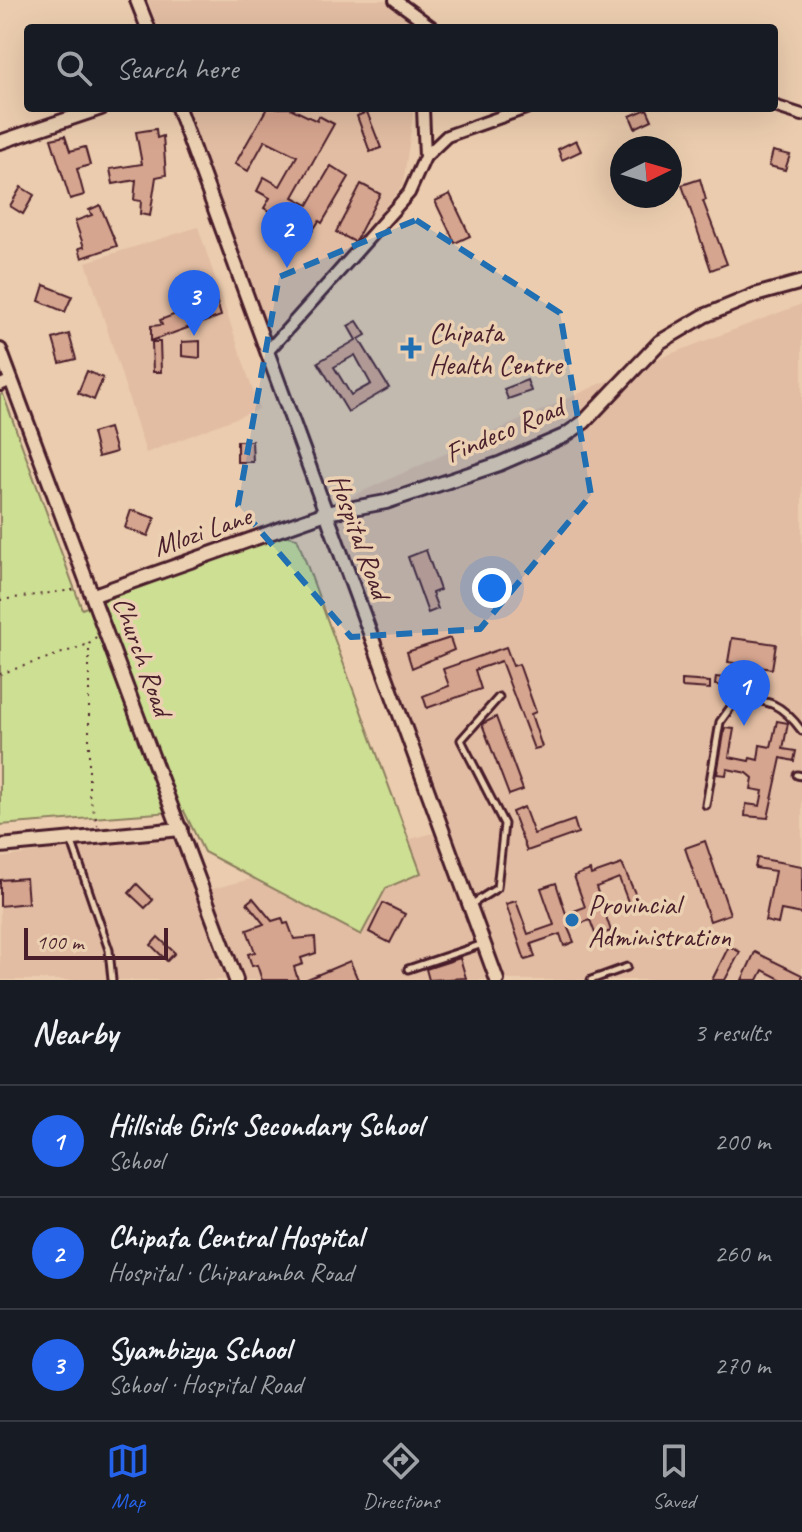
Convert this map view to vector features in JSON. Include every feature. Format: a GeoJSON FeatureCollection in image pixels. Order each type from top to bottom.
{"type":"FeatureCollection","features":[{"type":"Feature","properties":{"kind":"street"},"geometry":{"type":"LineString","coordinates":[[137,0],[146,24]]}},
{"type":"Feature","properties":{"kind":"street"},"geometry":{"type":"LineString","coordinates":[[395,0],[428,24]]}},
{"type":"Feature","properties":{"kind":"street"},"geometry":{"type":"LineString","coordinates":[[778,107],[802,115]]}},
{"type":"Feature","properties":{"kind":"street"},"geometry":{"type":"LineString","coordinates":[[0,142],[89,112]]}},
{"type":"Feature","properties":{"kind":"street","name":"Hospital Road"},"geometry":{"type":"LineString","coordinates":[[179,112],[497,980]]}},
{"type":"Feature","properties":{"kind":"street"},"geometry":{"type":"LineString","coordinates":[[423,112],[425,157]]}},
{"type":"Feature","properties":{"kind":"street"},"geometry":{"type":"LineString","coordinates":[[267,352],[409,193],[425,157],[447,136],[515,112]]}},
{"type":"Feature","properties":{"kind":"street","name":"Findeco Road"},"geometry":{"type":"LineString","coordinates":[[326,513],[386,502],[499,464],[564,436],[584,422],[660,342],[704,316],[755,295],[802,282]]}},
{"type":"Feature","properties":{"kind":"street","name":"Church Road"},"geometry":{"type":"LineString","coordinates":[[0,350],[6,383],[93,591],[236,980]]}},
{"type":"Feature","properties":{"kind":"street","name":"Mlozi Lane"},"geometry":{"type":"LineString","coordinates":[[93,591],[326,513]]}},
{"type":"Feature","properties":{"kind":"street"},"geometry":{"type":"LineString","coordinates":[[0,846],[181,829]]}},
{"type":"Feature","properties":{"kind":"lane"},"geometry":{"type":"LineString","coordinates":[[470,906],[497,888],[504,824],[461,740],[499,697]]}},
{"type":"Feature","properties":{"kind":"lane"},"geometry":{"type":"LineString","coordinates":[[706,805],[720,722],[736,700],[763,699],[791,716],[802,731]]}},
{"type":"Feature","properties":{"kind":"lane"},"geometry":{"type":"LineString","coordinates":[[70,838],[109,950],[112,980]]}},
{"type":"Feature","properties":{"kind":"lane"},"geometry":{"type":"LineString","coordinates":[[408,969],[484,943]]}},
{"type":"Feature","properties":{"kind":"lane"},"geometry":{"type":"LineString","coordinates":[[591,980],[627,967]]}},
{"type":"Feature","properties":{"kind":"path"},"geometry":{"type":"LineString","coordinates":[[0,600],[93,591]]}},
{"type":"Feature","properties":{"kind":"path"},"geometry":{"type":"LineString","coordinates":[[0,674],[89,644],[107,630]]}},
{"type":"Feature","properties":{"kind":"path"},"geometry":{"type":"LineString","coordinates":[[89,644],[89,794],[101,835]]}},
{"type":"Feature","properties":{"kind":"highlighted area"},"geometry":{"type":"Polygon","coordinates":[[[416,220],[560,313],[591,495],[480,629],[351,637],[238,505],[279,277],[416,220]]]}},
{"type":"Feature","properties":{"kind":"shaded area"},"geometry":{"type":"Polygon","coordinates":[[[148,0],[405,0],[429,24],[157,24],[148,0]]]}},
{"type":"Feature","properties":{"kind":"shaded area"},"geometry":{"type":"Polygon","coordinates":[[[186,112],[413,112],[403,185],[267,352],[186,112]]]}},
{"type":"Feature","properties":{"kind":"shaded area"},"geometry":{"type":"Polygon","coordinates":[[[198,227],[259,409],[146,453],[86,262],[198,227]]]}},
{"type":"Feature","properties":{"kind":"shaded area"},"geometry":{"type":"Polygon","coordinates":[[[802,304],[802,980],[0,980],[0,858],[181,829],[204,891],[442,831],[326,508],[644,364],[802,304]]]}},
{"type":"Feature","properties":{"kind":"green space"},"geometry":{"type":"Polygon","coordinates":[[[3,394],[82,609],[279,534],[297,538],[421,873],[386,888],[361,935],[204,852],[184,811],[0,825],[0,395],[3,394]]]}},
{"type":"Feature","properties":{"kind":"building"},"geometry":{"type":"Polygon","coordinates":[[[265,112],[298,112],[317,121],[319,116],[334,124],[293,197],[308,205],[331,166],[349,177],[322,223],[319,221],[302,247],[291,240],[299,227],[264,208],[270,198],[257,191],[264,177],[280,186],[297,156],[265,140],[248,171],[235,164],[265,112]]]}},
{"type":"Feature","properties":{"kind":"building"},"geometry":{"type":"Polygon","coordinates":[[[367,112],[381,148],[370,152],[357,116],[367,112]]]}},
{"type":"Feature","properties":{"kind":"building"},"geometry":{"type":"Polygon","coordinates":[[[648,112],[652,120],[635,128],[630,116],[648,112]]]}},
{"type":"Feature","properties":{"kind":"building"},"geometry":{"type":"Polygon","coordinates":[[[156,129],[157,138],[163,136],[166,175],[156,177],[150,216],[140,214],[141,201],[134,200],[136,180],[113,184],[110,169],[142,164],[136,132],[156,129]]]}},
{"type":"Feature","properties":{"kind":"building"},"geometry":{"type":"Polygon","coordinates":[[[65,136],[70,151],[85,147],[90,165],[77,169],[84,195],[70,199],[51,139],[65,136]]]}},
{"type":"Feature","properties":{"kind":"building"},"geometry":{"type":"Polygon","coordinates":[[[576,140],[581,151],[562,160],[558,149],[576,140]]]}},
{"type":"Feature","properties":{"kind":"building"},"geometry":{"type":"Polygon","coordinates":[[[773,151],[790,155],[785,170],[769,166],[773,151]]]}},
{"type":"Feature","properties":{"kind":"building"},"geometry":{"type":"Polygon","coordinates":[[[700,179],[706,200],[703,201],[727,264],[711,270],[682,185],[700,179]]]}},
{"type":"Feature","properties":{"kind":"building"},"geometry":{"type":"Polygon","coordinates":[[[361,184],[380,194],[355,242],[336,232],[361,184]]]}},
{"type":"Feature","properties":{"kind":"building"},"geometry":{"type":"Polygon","coordinates":[[[21,187],[34,195],[23,214],[10,206],[21,187]]]}},
{"type":"Feature","properties":{"kind":"building"},"geometry":{"type":"Polygon","coordinates":[[[450,194],[470,236],[455,243],[435,201],[450,194]]]}},
{"type":"Feature","properties":{"kind":"building"},"geometry":{"type":"Polygon","coordinates":[[[100,205],[117,246],[82,258],[79,248],[84,247],[75,221],[92,215],[89,210],[100,205]]]}},
{"type":"Feature","properties":{"kind":"building"},"geometry":{"type":"Polygon","coordinates":[[[44,285],[72,296],[65,312],[39,301],[44,285]]]}},
{"type":"Feature","properties":{"kind":"building"},"geometry":{"type":"Polygon","coordinates":[[[216,299],[221,316],[151,341],[151,326],[162,325],[160,320],[216,299]]]}},
{"type":"Feature","properties":{"kind":"building"},"geometry":{"type":"Polygon","coordinates":[[[357,321],[366,335],[359,339],[389,388],[348,412],[318,362],[356,340],[348,326],[357,321]],[[355,355],[334,367],[351,395],[371,384],[355,355]]]}},
{"type":"Feature","properties":{"kind":"building"},"geometry":{"type":"Polygon","coordinates":[[[69,334],[76,359],[60,363],[53,339],[69,334]]]}},
{"type":"Feature","properties":{"kind":"building"},"geometry":{"type":"Polygon","coordinates":[[[200,341],[200,358],[182,356],[182,342],[200,341]]]}},
{"type":"Feature","properties":{"kind":"building"},"geometry":{"type":"Polygon","coordinates":[[[152,342],[160,342],[161,372],[153,372],[152,342]]]}},
{"type":"Feature","properties":{"kind":"building"},"geometry":{"type":"Polygon","coordinates":[[[87,371],[103,378],[94,400],[78,393],[87,371]]]}},
{"type":"Feature","properties":{"kind":"building"},"geometry":{"type":"Polygon","coordinates":[[[527,380],[531,391],[508,399],[504,389],[527,380]]]}},
{"type":"Feature","properties":{"kind":"building"},"geometry":{"type":"Polygon","coordinates":[[[109,428],[116,452],[98,457],[92,433],[109,428]]]}},
{"type":"Feature","properties":{"kind":"building"},"geometry":{"type":"Polygon","coordinates":[[[237,441],[252,441],[253,462],[237,462],[237,441]]]}},
{"type":"Feature","properties":{"kind":"building"},"geometry":{"type":"Polygon","coordinates":[[[131,510],[155,518],[148,536],[125,528],[131,510]]]}},
{"type":"Feature","properties":{"kind":"building"},"geometry":{"type":"Polygon","coordinates":[[[426,550],[440,590],[432,593],[438,609],[428,613],[408,557],[426,550]]]}},
{"type":"Feature","properties":{"kind":"building"},"geometry":{"type":"Polygon","coordinates":[[[450,638],[454,650],[412,668],[407,652],[450,638]]]}},
{"type":"Feature","properties":{"kind":"building"},"geometry":{"type":"Polygon","coordinates":[[[732,638],[776,644],[772,669],[728,662],[732,638]]]}},
{"type":"Feature","properties":{"kind":"building"},"geometry":{"type":"Polygon","coordinates":[[[506,647],[513,666],[519,664],[536,712],[531,714],[542,747],[534,749],[501,661],[475,670],[481,689],[427,708],[423,696],[449,686],[443,669],[506,647]]]}},
{"type":"Feature","properties":{"kind":"building"},"geometry":{"type":"Polygon","coordinates":[[[716,677],[740,680],[739,688],[715,685],[716,677]]]}},
{"type":"Feature","properties":{"kind":"building"},"geometry":{"type":"Polygon","coordinates":[[[682,680],[710,682],[710,689],[682,687],[682,680]]]}},
{"type":"Feature","properties":{"kind":"building"},"geometry":{"type":"Polygon","coordinates":[[[496,717],[523,790],[509,795],[482,724],[496,717]]]}},
{"type":"Feature","properties":{"kind":"building"},"geometry":{"type":"Polygon","coordinates":[[[777,721],[788,723],[783,749],[796,751],[794,761],[781,758],[768,818],[745,816],[746,804],[760,806],[763,791],[751,789],[753,778],[747,773],[727,769],[726,775],[717,774],[725,728],[734,729],[729,757],[758,760],[760,745],[771,747],[777,721]]]}},
{"type":"Feature","properties":{"kind":"building"},"geometry":{"type":"Polygon","coordinates":[[[524,807],[534,834],[574,820],[578,833],[527,851],[512,812],[524,807]]]}},
{"type":"Feature","properties":{"kind":"building"},"geometry":{"type":"Polygon","coordinates":[[[705,841],[730,914],[710,921],[685,848],[705,841]]]}},
{"type":"Feature","properties":{"kind":"building"},"geometry":{"type":"Polygon","coordinates":[[[757,858],[802,866],[802,914],[781,910],[778,924],[765,921],[775,871],[755,868],[757,858]]]}},
{"type":"Feature","properties":{"kind":"building"},"geometry":{"type":"Polygon","coordinates":[[[622,864],[642,909],[632,912],[619,878],[596,887],[611,931],[596,936],[590,920],[568,928],[574,942],[564,946],[560,934],[531,944],[535,957],[525,960],[506,904],[516,901],[528,934],[554,925],[541,888],[556,883],[566,914],[585,907],[574,876],[590,870],[591,875],[622,864]]]}},
{"type":"Feature","properties":{"kind":"building"},"geometry":{"type":"Polygon","coordinates":[[[26,878],[28,903],[0,906],[0,880],[26,878]]]}},
{"type":"Feature","properties":{"kind":"building"},"geometry":{"type":"Polygon","coordinates":[[[137,884],[153,900],[145,908],[129,893],[137,884]]]}},
{"type":"Feature","properties":{"kind":"building"},"geometry":{"type":"Polygon","coordinates":[[[253,898],[272,921],[282,918],[284,924],[288,923],[294,939],[315,937],[316,953],[301,958],[303,964],[294,967],[298,980],[262,980],[257,965],[252,966],[248,954],[255,952],[247,930],[264,924],[247,903],[253,898]]]}},
{"type":"Feature","properties":{"kind":"building"},"geometry":{"type":"Polygon","coordinates":[[[383,903],[405,914],[390,943],[369,932],[383,903]]]}},
{"type":"Feature","properties":{"kind":"building"},"geometry":{"type":"Polygon","coordinates":[[[158,937],[175,953],[167,961],[151,945],[158,937]]]}},
{"type":"Feature","properties":{"kind":"building"},"geometry":{"type":"Polygon","coordinates":[[[729,946],[740,952],[725,980],[712,980],[729,946]]]}},
{"type":"Feature","properties":{"kind":"building"},"geometry":{"type":"Polygon","coordinates":[[[755,952],[802,975],[802,980],[782,980],[763,970],[758,980],[742,980],[755,952]]]}},
{"type":"Feature","properties":{"kind":"building"},"geometry":{"type":"Polygon","coordinates":[[[460,958],[466,978],[429,980],[426,969],[460,958]]]}},
{"type":"Feature","properties":{"kind":"building"},"geometry":{"type":"Polygon","coordinates":[[[350,961],[358,980],[305,980],[350,961]]]}},
{"type":"Feature","properties":{"kind":"place","name":"Chipata Central Hospital"},"geometry":{"type":"Point","coordinates":[287,268]}},
{"type":"Feature","properties":{"kind":"place","name":"Syambizya School"},"geometry":{"type":"Point","coordinates":[194,336]}},
{"type":"Feature","properties":{"kind":"place","name":"Chipata Health Centre"},"geometry":{"type":"Point","coordinates":[411,348]}},
{"type":"Feature","properties":{"kind":"place","name":"Hillside Girls Secondary School"},"geometry":{"type":"Point","coordinates":[744,726]}},
{"type":"Feature","properties":{"kind":"place","name":"Provincial Administration"},"geometry":{"type":"Point","coordinates":[572,920]}}]}
